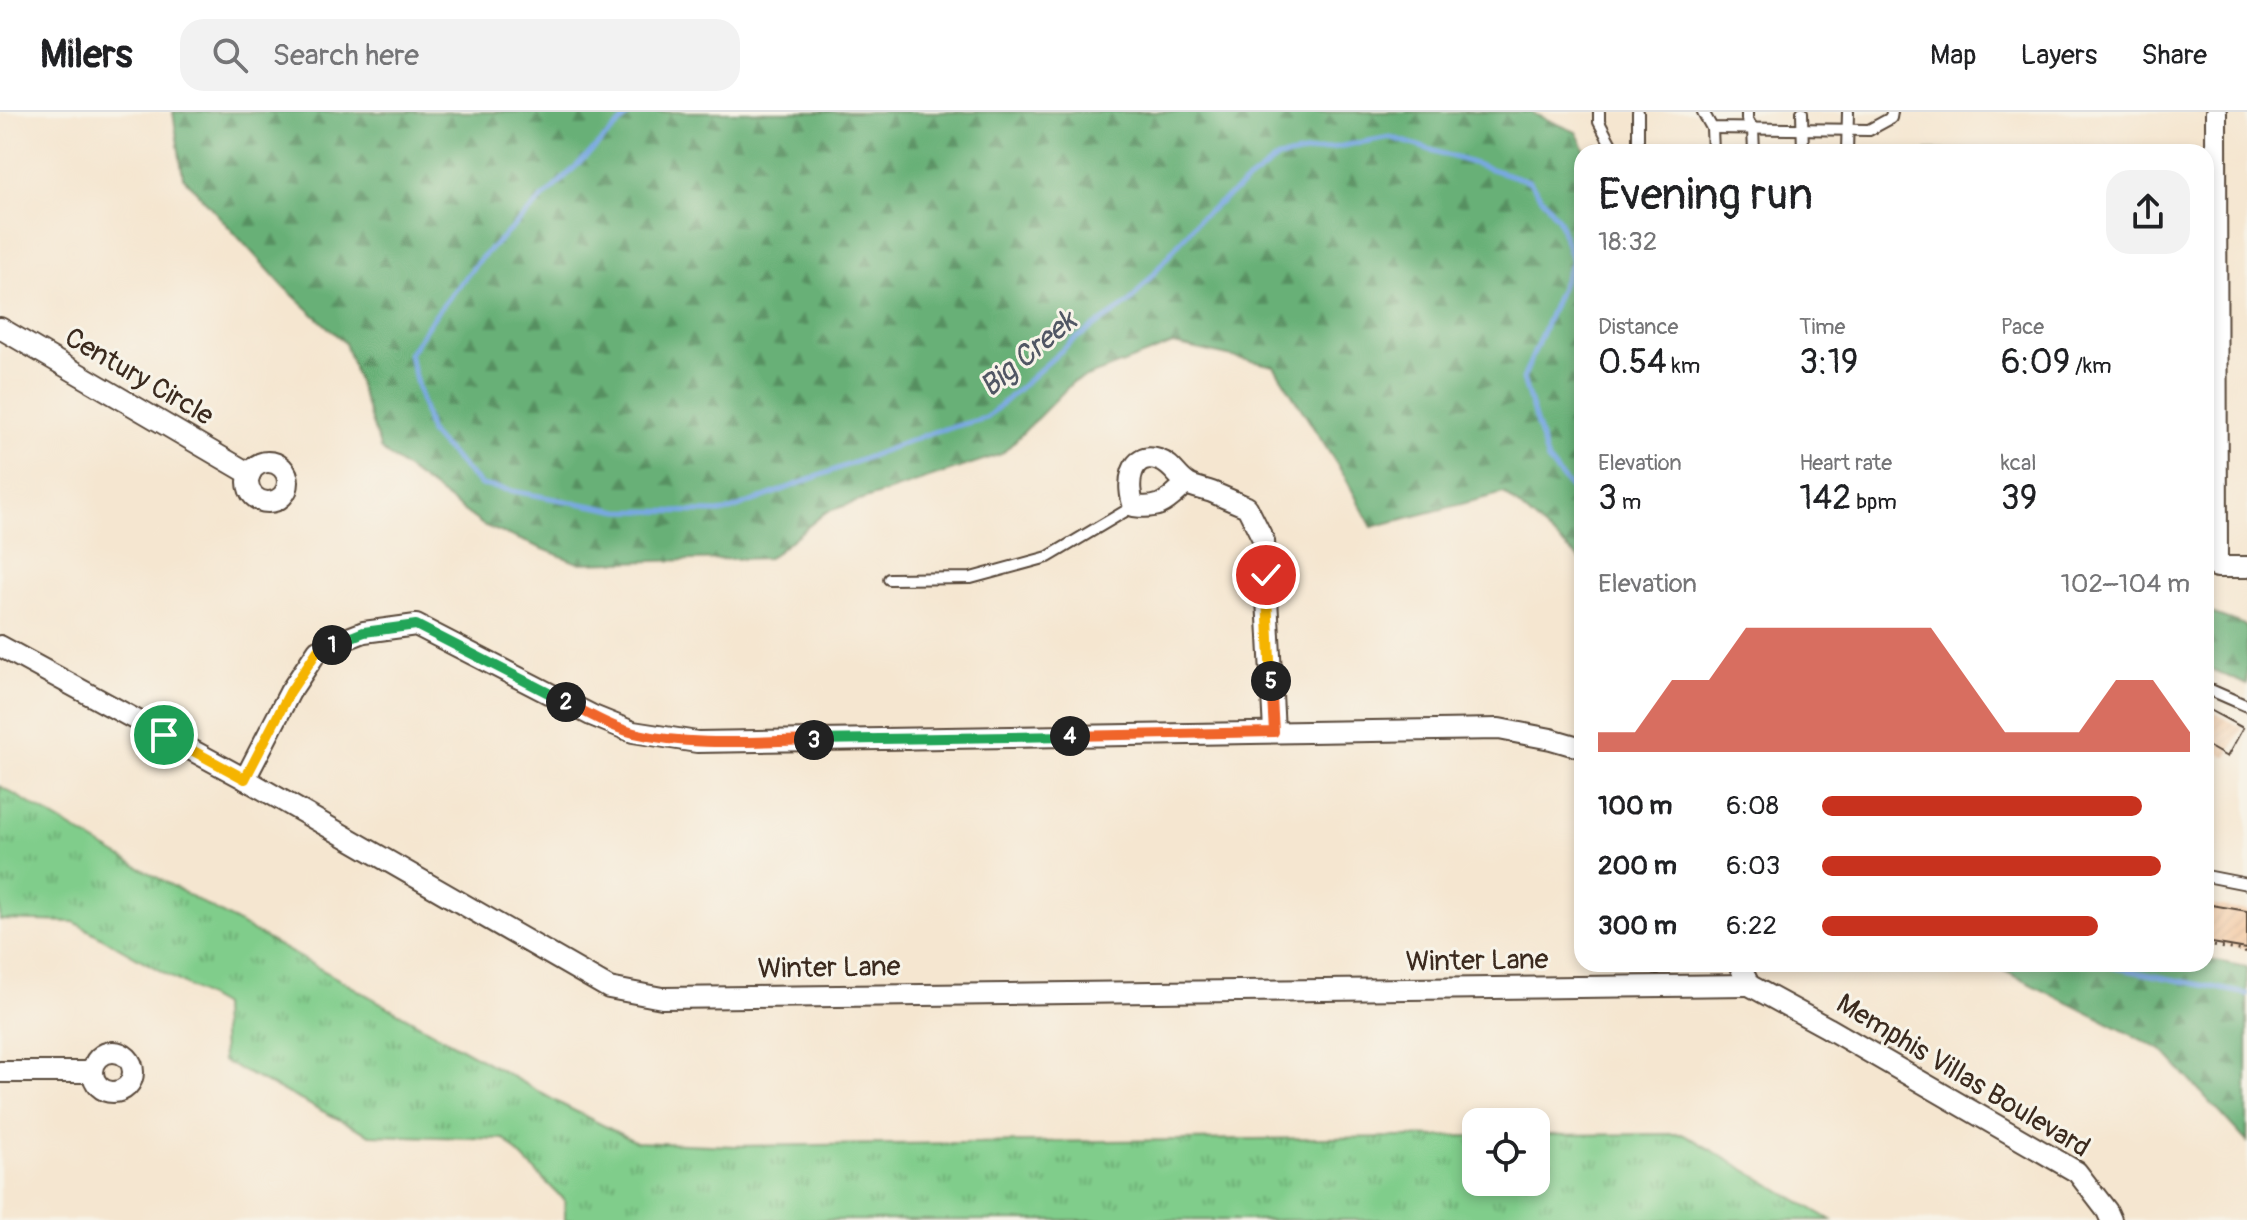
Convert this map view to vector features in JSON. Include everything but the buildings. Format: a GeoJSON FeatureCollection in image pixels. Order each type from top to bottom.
{"type":"FeatureCollection","features":[{"type":"Feature","properties":{"kind":"street"},"geometry":{"type":"LineString","coordinates":[[2216,112],[2217,567],[2247,567]]}},
{"type":"Feature","properties":{"kind":"street","name":"Century Circle"},"geometry":{"type":"LineString","coordinates":[[0,328],[250,474]]}},
{"type":"Feature","properties":{"kind":"street"},"geometry":{"type":"LineString","coordinates":[[1187,483],[1164,505],[1147,508],[1134,506],[1129,494],[1131,472],[1138,462],[1148,459],[1161,461],[1187,483],[1247,507],[1264,541],[1274,732]]}},
{"type":"Feature","properties":{"kind":"street"},"geometry":{"type":"LineString","coordinates":[[245,779],[290,692],[318,650],[364,632],[416,625],[591,715],[633,732],[697,742],[1499,729],[1574,746]]}},
{"type":"Feature","properties":{"kind":"street","name":"Winter Lane"},"geometry":{"type":"LineString","coordinates":[[0,646],[245,779],[609,988],[662,998],[1749,985]]}},
{"type":"Feature","properties":{"kind":"street"},"geometry":{"type":"LineString","coordinates":[[1743,972],[1749,985]]}},
{"type":"Feature","properties":{"kind":"street","name":"Memphis Villas Boulevard"},"geometry":{"type":"LineString","coordinates":[[1749,985],[2077,1172],[2111,1220]]}},
{"type":"Feature","properties":{"kind":"street"},"geometry":{"type":"LineString","coordinates":[[0,1072],[93,1072]]}},
{"type":"Feature","properties":{"kind":"lane"},"geometry":{"type":"LineString","coordinates":[[1599,112],[1599,122],[1611,144]]}},
{"type":"Feature","properties":{"kind":"lane"},"geometry":{"type":"LineString","coordinates":[[1638,112],[1638,144]]}},
{"type":"Feature","properties":{"kind":"lane"},"geometry":{"type":"LineString","coordinates":[[1703,112],[1712,128],[1713,144]]}},
{"type":"Feature","properties":{"kind":"lane"},"geometry":{"type":"LineString","coordinates":[[1747,112],[1753,129],[1754,144]]}},
{"type":"Feature","properties":{"kind":"lane"},"geometry":{"type":"LineString","coordinates":[[1802,112],[1803,144]]}},
{"type":"Feature","properties":{"kind":"lane"},"geometry":{"type":"LineString","coordinates":[[1847,144],[1848,112]]}},
{"type":"Feature","properties":{"kind":"lane"},"geometry":{"type":"LineString","coordinates":[[1712,128],[1869,130],[1891,118],[1892,112]]}},
{"type":"Feature","properties":{"kind":"lane"},"geometry":{"type":"LineString","coordinates":[[889,579],[971,578],[1048,557],[1134,506]]}},
{"type":"Feature","properties":{"kind":"lane"},"geometry":{"type":"LineString","coordinates":[[2214,692],[2247,706]]}},
{"type":"Feature","properties":{"kind":"lane"},"geometry":{"type":"LineString","coordinates":[[2214,878],[2247,884]]}},
{"type":"Feature","properties":{"kind":"path"},"geometry":{"type":"LineString","coordinates":[[2214,946],[2245,951],[2247,957]]}},
{"type":"Feature","properties":{"kind":"green space"},"geometry":{"type":"Polygon","coordinates":[[[173,112],[1530,112],[1576,132],[1582,144],[1574,144],[1574,554],[1504,493],[1372,527],[1345,477],[1274,366],[1173,344],[1073,382],[1002,454],[826,512],[769,558],[578,563],[483,525],[381,450],[345,343],[284,287],[183,177],[173,112]]]}},
{"type":"Feature","properties":{"kind":"green space"},"geometry":{"type":"Polygon","coordinates":[[[2214,614],[2247,626],[2247,685],[2214,671],[2214,614]]]}},
{"type":"Feature","properties":{"kind":"green space"},"geometry":{"type":"Polygon","coordinates":[[[0,786],[561,1104],[636,1142],[734,1146],[1462,1136],[1462,1196],[1550,1196],[1550,1135],[1684,1134],[1831,1220],[565,1220],[565,1201],[504,1139],[370,1135],[223,1061],[221,1005],[74,922],[0,920],[0,786]]]}},
{"type":"Feature","properties":{"kind":"green space"},"geometry":{"type":"Polygon","coordinates":[[[2214,961],[2247,967],[2247,1142],[2162,1050],[2007,972],[2214,972],[2214,961]]]}},
{"type":"Feature","properties":{"kind":"waterway","name":"Big Creek"},"geometry":{"type":"LineString","coordinates":[[632,112],[481,258],[409,354],[430,433],[481,485],[620,511],[725,512],[933,432],[986,418],[1071,342],[1129,303],[1200,218],[1278,158],[1390,137],[1529,181],[1559,220],[1572,261],[1523,379],[1548,461],[1574,492]]}},
{"type":"Feature","properties":{"kind":"waterway","name":"Big Creek"},"geometry":{"type":"LineString","coordinates":[[2136,972],[2247,994]]}},
{"type":"Feature","properties":{"kind":"route"},"geometry":{"type":"LineString","coordinates":[[164,735],[245,779],[290,692],[318,650],[364,632],[416,625],[591,715],[633,732],[697,742],[1274,732],[1266,575]]}}]}
